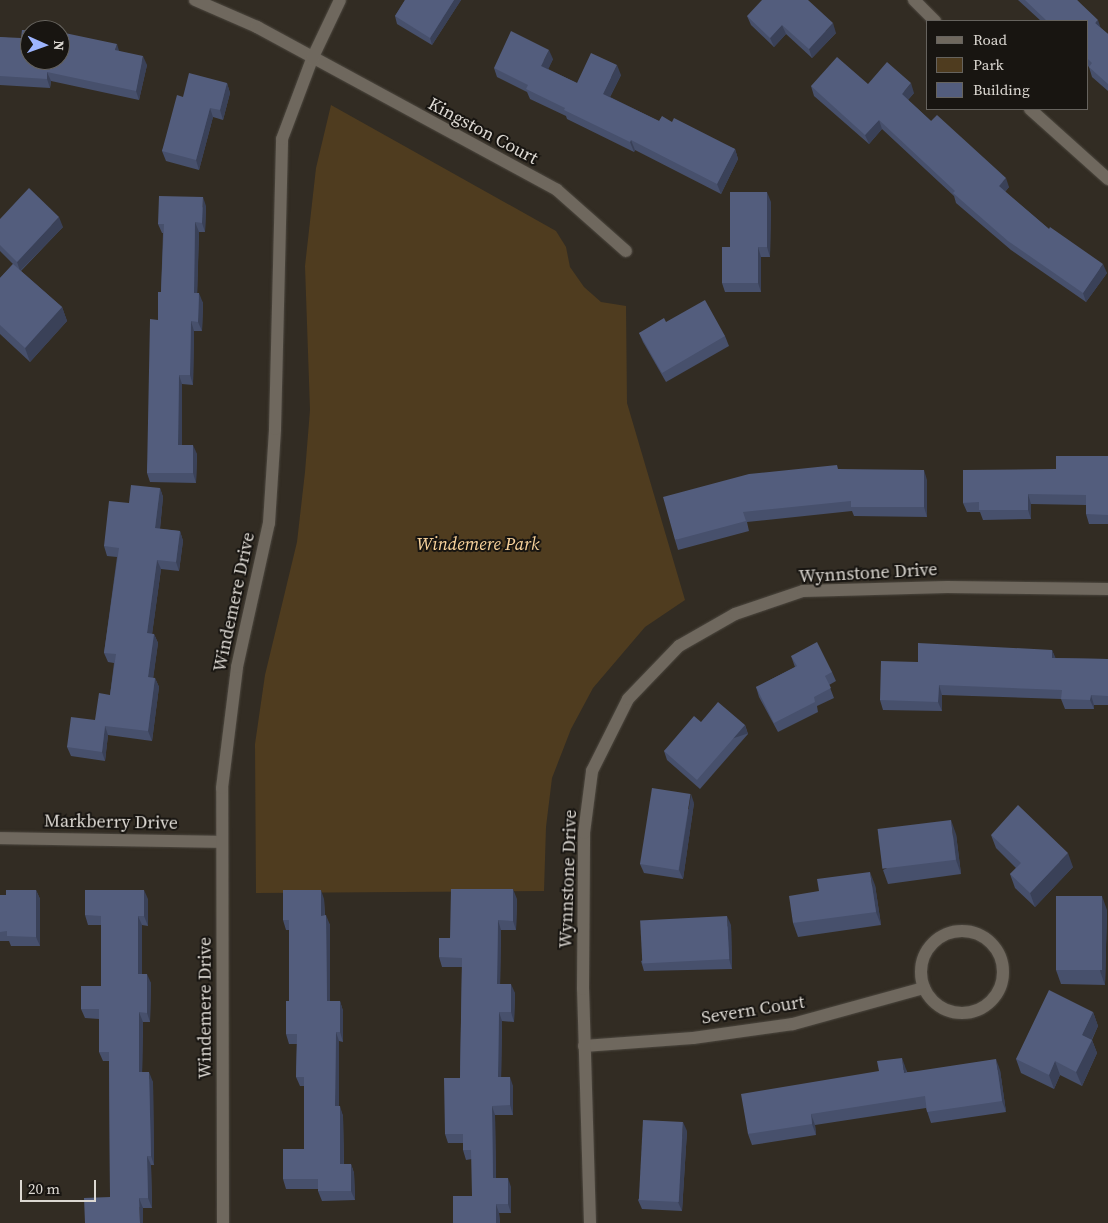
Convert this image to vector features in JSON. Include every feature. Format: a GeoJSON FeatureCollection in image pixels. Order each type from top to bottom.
{"type":"FeatureCollection","features":[{"type":"Feature","properties":{"kind":"street","name":"Kingston Court"},"geometry":{"type":"LineString","coordinates":[[195,0],[257,27],[312,59],[557,190],[626,250]]}},
{"type":"Feature","properties":{"kind":"street","name":"Windemere Drive"},"geometry":{"type":"LineString","coordinates":[[223,1223],[222,788],[237,667],[270,523],[275,429],[282,139],[312,59],[340,0]]}},
{"type":"Feature","properties":{"kind":"street"},"geometry":{"type":"LineString","coordinates":[[914,0],[934,20]]}},
{"type":"Feature","properties":{"kind":"street"},"geometry":{"type":"LineString","coordinates":[[1031,110],[1108,179]]}},
{"type":"Feature","properties":{"kind":"street","name":"Wynnstone Drive"},"geometry":{"type":"LineString","coordinates":[[590,1223],[584,1046],[584,833],[592,771],[628,699],[679,646],[735,614],[803,591],[947,587],[1108,589]]}},
{"type":"Feature","properties":{"kind":"street","name":"Markberry Drive"},"geometry":{"type":"LineString","coordinates":[[0,838],[222,842]]}},
{"type":"Feature","properties":{"kind":"street"},"geometry":{"type":"LineString","coordinates":[[960,931],[979,935],[995,947],[1001,958],[1004,972],[1001,986],[994,999],[984,1008],[970,1013],[956,1013],[943,1009],[932,1000],[924,988],[921,975],[923,962],[928,950],[936,940],[948,934],[960,931]]}},
{"type":"Feature","properties":{"kind":"street","name":"Severn Court"},"geometry":{"type":"LineString","coordinates":[[584,1046],[693,1038],[793,1024],[924,988]]}},
{"type":"Feature","properties":{"kind":"green space","name":"Windemere Park"},"geometry":{"type":"Polygon","coordinates":[[[331,105],[556,231],[566,247],[570,267],[584,287],[601,302],[626,306],[627,403],[685,600],[645,627],[593,688],[571,729],[552,778],[546,827],[544,891],[256,893],[255,744],[265,675],[297,542],[310,410],[305,266],[316,168],[331,105]]]}},
{"type":"Feature","properties":{"kind":"building"},"geometry":{"type":"Polygon","coordinates":[[[405,0],[454,0],[430,38],[395,16],[405,0]]]}},
{"type":"Feature","properties":{"kind":"building"},"geometry":{"type":"Polygon","coordinates":[[[762,0],[808,0],[833,23],[809,49],[782,25],[770,38],[747,16],[762,0]]]}},
{"type":"Feature","properties":{"kind":"building"},"geometry":{"type":"Polygon","coordinates":[[[1025,0],[1077,0],[1098,20],[1095,23],[1108,34],[1108,84],[1089,67],[1092,63],[1088,59],[1088,20],[1046,20],[1025,0]]]}},
{"type":"Feature","properties":{"kind":"building"},"geometry":{"type":"Polygon","coordinates":[[[511,31],[549,50],[541,66],[577,83],[591,53],[617,65],[603,94],[659,121],[662,116],[672,122],[674,118],[735,149],[717,184],[631,140],[630,142],[564,110],[565,108],[526,89],[528,85],[494,68],[511,31]]]}},
{"type":"Feature","properties":{"kind":"building"},"geometry":{"type":"Polygon","coordinates":[[[70,34],[117,44],[115,50],[143,56],[136,91],[47,72],[47,79],[0,76],[0,37],[20,38],[20,70],[70,70],[70,34]]]}},
{"type":"Feature","properties":{"kind":"building"},"geometry":{"type":"Polygon","coordinates":[[[837,57],[868,84],[887,62],[911,83],[902,94],[931,121],[937,115],[1006,178],[999,186],[1049,229],[1050,227],[1103,264],[1083,293],[1008,241],[953,193],[955,191],[879,120],[865,135],[811,86],[837,57]]]}},
{"type":"Feature","properties":{"kind":"building"},"geometry":{"type":"Polygon","coordinates":[[[189,73],[227,83],[220,110],[210,108],[196,160],[162,151],[177,95],[183,97],[189,73]]]}},
{"type":"Feature","properties":{"kind":"building"},"geometry":{"type":"Polygon","coordinates":[[[29,188],[59,217],[17,262],[0,245],[0,219],[29,188]]]}},
{"type":"Feature","properties":{"kind":"building"},"geometry":{"type":"Polygon","coordinates":[[[730,192],[767,192],[767,247],[758,247],[758,283],[722,283],[722,247],[730,247],[730,192]]]}},
{"type":"Feature","properties":{"kind":"building"},"geometry":{"type":"Polygon","coordinates":[[[159,196],[203,197],[202,223],[195,222],[194,293],[199,293],[198,322],[191,321],[190,375],[179,375],[178,445],[193,445],[193,473],[147,473],[150,319],[158,320],[158,292],[161,292],[164,224],[158,224],[159,196]]]}},
{"type":"Feature","properties":{"kind":"building"},"geometry":{"type":"Polygon","coordinates":[[[13,264],[62,307],[25,348],[0,325],[0,278],[13,264]]]}},
{"type":"Feature","properties":{"kind":"building"},"geometry":{"type":"Polygon","coordinates":[[[705,300],[725,336],[662,373],[639,333],[664,318],[666,322],[705,300]]]}},
{"type":"Feature","properties":{"kind":"building"},"geometry":{"type":"Polygon","coordinates":[[[1056,456],[1108,456],[1108,515],[1086,514],[1086,495],[1028,494],[1028,510],[979,510],[979,502],[963,503],[963,470],[1056,469],[1056,456]]]}},
{"type":"Feature","properties":{"kind":"building"},"geometry":{"type":"Polygon","coordinates":[[[837,465],[838,469],[924,470],[924,507],[851,507],[851,501],[743,512],[746,521],[675,540],[663,497],[749,474],[837,465]]]}},
{"type":"Feature","properties":{"kind":"building"},"geometry":{"type":"Polygon","coordinates":[[[131,485],[160,488],[155,528],[180,531],[176,562],[157,560],[147,633],[154,634],[148,677],[155,678],[148,731],[105,726],[102,752],[67,747],[71,717],[95,720],[99,693],[110,695],[116,654],[104,653],[119,548],[104,546],[109,501],[129,503],[131,485]]]}},
{"type":"Feature","properties":{"kind":"building"},"geometry":{"type":"Polygon","coordinates":[[[817,642],[832,672],[825,676],[831,688],[814,697],[815,702],[774,723],[756,687],[797,666],[791,656],[817,642]]]}},
{"type":"Feature","properties":{"kind":"building"},"geometry":{"type":"Polygon","coordinates":[[[918,643],[1052,650],[1052,658],[1108,659],[1108,696],[1091,695],[1090,700],[1061,699],[1062,690],[939,685],[938,702],[880,700],[881,661],[918,662],[918,643]]]}},
{"type":"Feature","properties":{"kind":"building"},"geometry":{"type":"Polygon","coordinates":[[[718,702],[745,725],[697,780],[664,751],[694,716],[701,722],[718,702]]]}},
{"type":"Feature","properties":{"kind":"building"},"geometry":{"type":"Polygon","coordinates":[[[652,788],[691,794],[678,870],[640,864],[652,788]]]}},
{"type":"Feature","properties":{"kind":"building"},"geometry":{"type":"Polygon","coordinates":[[[1018,805],[1068,853],[1030,893],[1010,874],[1021,863],[991,835],[1018,805]]]}},
{"type":"Feature","properties":{"kind":"building"},"geometry":{"type":"Polygon","coordinates":[[[951,820],[956,860],[882,869],[878,829],[951,820]]]}},
{"type":"Feature","properties":{"kind":"building"},"geometry":{"type":"Polygon","coordinates":[[[870,872],[876,912],[793,923],[789,896],[819,891],[817,879],[870,872]]]}},
{"type":"Feature","properties":{"kind":"building"},"geometry":{"type":"Polygon","coordinates":[[[451,889],[513,889],[513,921],[498,920],[497,984],[511,984],[511,1012],[499,1012],[498,1077],[510,1077],[510,1105],[492,1106],[493,1178],[508,1178],[508,1204],[496,1204],[496,1223],[453,1223],[453,1196],[472,1196],[471,1150],[463,1150],[463,1134],[445,1134],[444,1078],[460,1078],[462,958],[439,957],[439,938],[450,938],[451,889]]]}},
{"type":"Feature","properties":{"kind":"building"},"geometry":{"type":"Polygon","coordinates":[[[6,890],[36,890],[36,937],[7,936],[7,931],[0,932],[0,895],[6,895],[6,890]]]}},
{"type":"Feature","properties":{"kind":"building"},"geometry":{"type":"Polygon","coordinates":[[[85,890],[144,890],[144,916],[138,916],[138,974],[147,974],[147,1013],[139,1012],[139,1072],[149,1072],[151,1156],[147,1156],[148,1198],[139,1198],[140,1223],[85,1223],[84,1198],[110,1197],[109,1052],[99,1052],[99,1009],[81,1009],[81,986],[101,986],[101,916],[85,915],[85,890]]]}},
{"type":"Feature","properties":{"kind":"building"},"geometry":{"type":"Polygon","coordinates":[[[283,890],[321,890],[321,916],[326,915],[327,1001],[340,1001],[340,1032],[336,1032],[335,1106],[340,1106],[340,1164],[351,1164],[351,1191],[318,1191],[318,1179],[283,1179],[283,1149],[304,1149],[304,1077],[296,1077],[297,1034],[286,1034],[286,1001],[289,1001],[289,920],[283,920],[283,890]]]}},
{"type":"Feature","properties":{"kind":"building"},"geometry":{"type":"Polygon","coordinates":[[[1056,896],[1102,896],[1102,970],[1056,970],[1056,896]]]}},
{"type":"Feature","properties":{"kind":"building"},"geometry":{"type":"Polygon","coordinates":[[[727,916],[729,959],[642,963],[640,921],[727,916]]]}},
{"type":"Feature","properties":{"kind":"building"},"geometry":{"type":"Polygon","coordinates":[[[1049,990],[1093,1012],[1082,1035],[1092,1040],[1076,1072],[1055,1061],[1049,1075],[1016,1059],[1049,990]]]}},
{"type":"Feature","properties":{"kind":"building"},"geometry":{"type":"Polygon","coordinates":[[[902,1058],[904,1073],[996,1059],[1002,1101],[927,1112],[925,1096],[811,1114],[812,1124],[748,1134],[741,1094],[879,1071],[877,1061],[902,1058]]]}},
{"type":"Feature","properties":{"kind":"building"},"geometry":{"type":"Polygon","coordinates":[[[643,1120],[683,1122],[679,1202],[639,1200],[643,1120]]]}}]}
